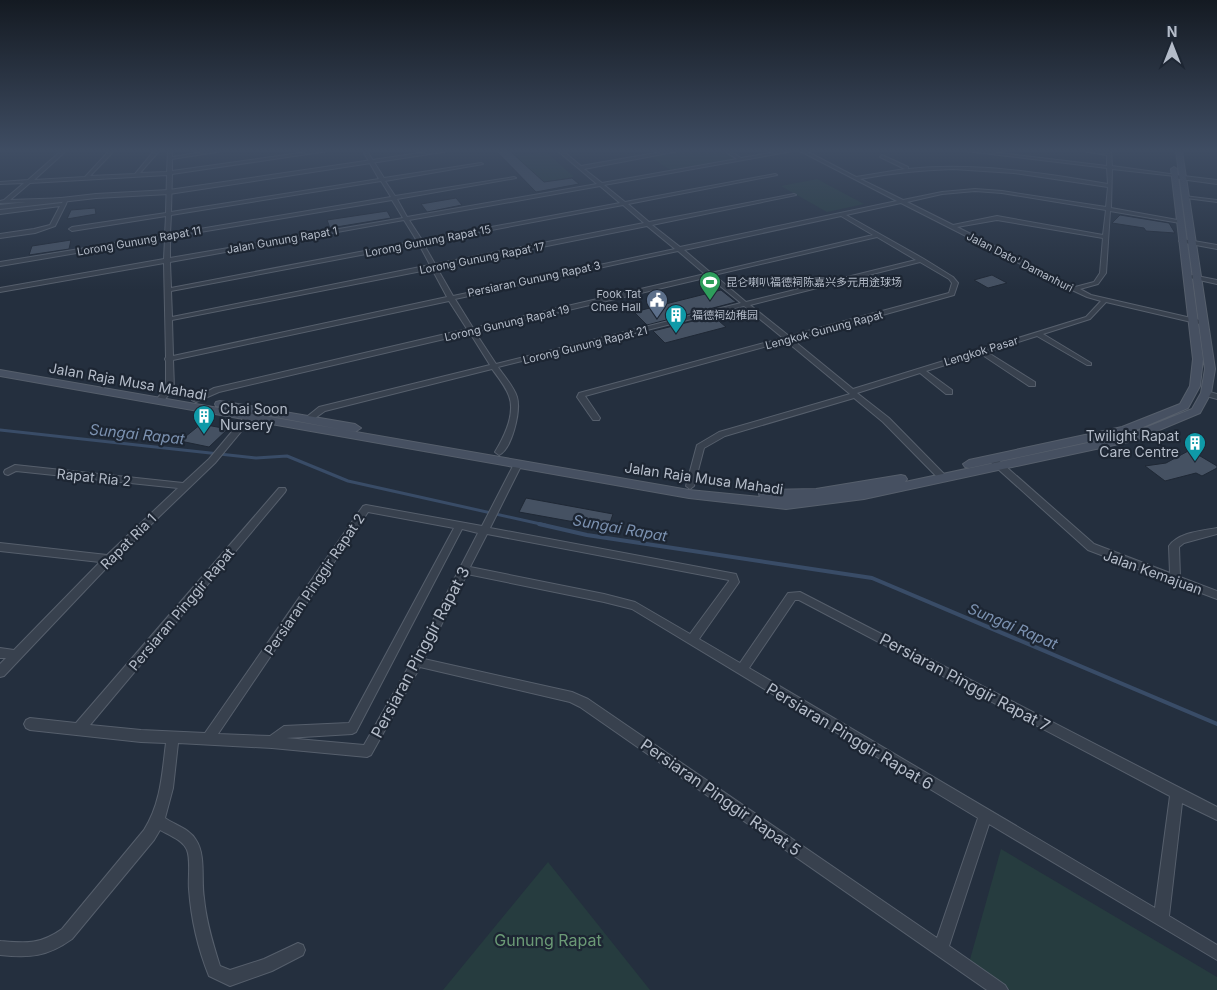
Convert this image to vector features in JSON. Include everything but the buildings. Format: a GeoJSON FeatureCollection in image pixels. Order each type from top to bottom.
{"type":"FeatureCollection","features":[{"type":"Feature","properties":{"kind":"main road","name":"Jalan Raja Musa Mahadi"},"geometry":{"type":"LineString","coordinates":[[997,463],[1125,430],[1184,406],[1195,386],[1198,359],[1182,241],[1179,197]]}},
{"type":"Feature","properties":{"kind":"main road","name":"Jalan Raja Musa Mahadi"},"geometry":{"type":"LineString","coordinates":[[0,366],[162,398],[689,494],[786,504],[864,496],[941,475],[1133,437],[1196,412],[1206,393],[1210,369],[1186,197]]}},
{"type":"Feature","properties":{"kind":"main road","name":"Jalan Raja Musa Mahadi"},"geometry":{"type":"LineString","coordinates":[[0,374],[162,398],[196,400],[251,414],[308,419],[722,491],[781,495],[841,490],[941,475]]}},
{"type":"Feature","properties":{"kind":"main road"},"geometry":{"type":"LineString","coordinates":[[500,452],[516,458],[518,464],[530,460],[550,461]]}},
{"type":"Feature","properties":{"kind":"street"},"geometry":{"type":"LineString","coordinates":[[2,206],[11,197]]}},
{"type":"Feature","properties":{"kind":"street"},"geometry":{"type":"LineString","coordinates":[[2,206],[115,197]]}},
{"type":"Feature","properties":{"kind":"street"},"geometry":{"type":"LineString","coordinates":[[162,398],[170,388],[167,261],[169,197]]}},
{"type":"Feature","properties":{"kind":"street"},"geometry":{"type":"LineString","coordinates":[[72,229],[275,197]]}},
{"type":"Feature","properties":{"kind":"street","name":"Lorong Gunung Rapat 11"},"geometry":{"type":"LineString","coordinates":[[0,264],[398,197]]}},
{"type":"Feature","properties":{"kind":"street","name":"Jalan Gunung Rapat 1"},"geometry":{"type":"LineString","coordinates":[[0,290],[530,197]]}},
{"type":"Feature","properties":{"kind":"street"},"geometry":{"type":"LineString","coordinates":[[615,197],[747,305],[787,341],[886,420],[941,475]]}},
{"type":"Feature","properties":{"kind":"street","name":"Lorong Gunung Rapat 15"},"geometry":{"type":"LineString","coordinates":[[169,290],[659,197]]}},
{"type":"Feature","properties":{"kind":"street","name":"Lorong Gunung Rapat 17"},"geometry":{"type":"LineString","coordinates":[[168,319],[783,197]]}},
{"type":"Feature","properties":{"kind":"street","name":"Jalan Dato' Damanhuri"},"geometry":{"type":"LineString","coordinates":[[893,197],[1074,289],[1104,301],[1205,323]]}},
{"type":"Feature","properties":{"kind":"street","name":"Persiaran Gunung Rapat 3"},"geometry":{"type":"LineString","coordinates":[[168,359],[920,197]]}},
{"type":"Feature","properties":{"kind":"street","name":"Persiaran Gunung Rapat 3"},"geometry":{"type":"LineString","coordinates":[[1032,197],[1180,221]]}},
{"type":"Feature","properties":{"kind":"street"},"geometry":{"type":"LineString","coordinates":[[1074,289],[1101,279],[1104,273],[1109,197]]}},
{"type":"Feature","properties":{"kind":"street"},"geometry":{"type":"LineString","coordinates":[[1187,197],[1217,202]]}},
{"type":"Feature","properties":{"kind":"street"},"geometry":{"type":"LineString","coordinates":[[393,198],[450,297],[513,396],[516,406],[514,420],[500,452]]}},
{"type":"Feature","properties":{"kind":"street"},"geometry":{"type":"LineString","coordinates":[[0,236],[35,232],[52,226],[65,202]]}},
{"type":"Feature","properties":{"kind":"street","name":"Lengkok Gunung Rapat"},"geometry":{"type":"LineString","coordinates":[[596,418],[581,397],[582,395],[787,341],[952,294],[955,283],[951,278],[841,214]]}},
{"type":"Feature","properties":{"kind":"street"},"geometry":{"type":"LineString","coordinates":[[951,227],[996,218],[1105,237]]}},
{"type":"Feature","properties":{"kind":"street","name":"Lorong Gunung Rapat 19"},"geometry":{"type":"LineString","coordinates":[[196,400],[217,390],[879,236]]}},
{"type":"Feature","properties":{"kind":"street"},"geometry":{"type":"LineString","coordinates":[[1182,241],[1217,247]]}},
{"type":"Feature","properties":{"kind":"street","name":"Lorong Gunung Rapat 21"},"geometry":{"type":"LineString","coordinates":[[308,419],[322,409],[494,368],[922,260]]}},
{"type":"Feature","properties":{"kind":"street"},"geometry":{"type":"LineString","coordinates":[[1187,276],[1217,282]]}},
{"type":"Feature","properties":{"kind":"street","name":"Lengkok Pasar"},"geometry":{"type":"LineString","coordinates":[[690,486],[700,446],[707,440],[854,394],[981,350],[1088,318],[1104,301]]}},
{"type":"Feature","properties":{"kind":"street"},"geometry":{"type":"LineString","coordinates":[[1038,334],[1089,364]]}},
{"type":"Feature","properties":{"kind":"street"},"geometry":{"type":"LineString","coordinates":[[981,350],[1032,384]]}},
{"type":"Feature","properties":{"kind":"street"},"geometry":{"type":"LineString","coordinates":[[920,370],[950,392]]}},
{"type":"Feature","properties":{"kind":"street"},"geometry":{"type":"LineString","coordinates":[[1206,393],[1217,397]]}},
{"type":"Feature","properties":{"kind":"street","name":"Rapat Ria 1"},"geometry":{"type":"LineString","coordinates":[[0,672],[182,486],[212,461],[251,414]]}},
{"type":"Feature","properties":{"kind":"street","name":"Jalan Kemajuan"},"geometry":{"type":"LineString","coordinates":[[997,463],[1091,548],[1217,595]]}},
{"type":"Feature","properties":{"kind":"street","name":"Persiaran Pinggir Rapat 3"},"geometry":{"type":"LineString","coordinates":[[80,729],[173,737],[272,742],[367,751],[417,662],[518,464]]}},
{"type":"Feature","properties":{"kind":"street","name":"Rapat Ria 2"},"geometry":{"type":"LineString","coordinates":[[8,472],[15,468],[182,486]]}},
{"type":"Feature","properties":{"kind":"street","name":"Persiaran Pinggir Rapat"},"geometry":{"type":"LineString","coordinates":[[80,729],[282,490]]}},
{"type":"Feature","properties":{"kind":"street","name":"Persiaran Pinggir Rapat 2"},"geometry":{"type":"LineString","coordinates":[[208,739],[366,508],[732,577],[734,582],[692,640]]}},
{"type":"Feature","properties":{"kind":"street"},"geometry":{"type":"LineString","coordinates":[[272,742],[284,732],[352,728],[460,525]]}},
{"type":"Feature","properties":{"kind":"street"},"geometry":{"type":"LineString","coordinates":[[1175,580],[1174,546],[1181,540],[1217,531]]}},
{"type":"Feature","properties":{"kind":"street"},"geometry":{"type":"LineString","coordinates":[[0,547],[109,559]]}},
{"type":"Feature","properties":{"kind":"street","name":"Persiaran Pinggir Rapat 6"},"geometry":{"type":"LineString","coordinates":[[464,570],[635,606],[1217,953]]}},
{"type":"Feature","properties":{"kind":"street","name":"Persiaran Pinggir Rapat 7"},"geometry":{"type":"LineString","coordinates":[[741,670],[792,596],[800,596],[1217,814]]}},
{"type":"Feature","properties":{"kind":"street"},"geometry":{"type":"LineString","coordinates":[[0,652],[16,655]]}},
{"type":"Feature","properties":{"kind":"street","name":"Persiaran Pinggir Rapat 5"},"geometry":{"type":"LineString","coordinates":[[417,662],[572,697],[584,703],[1000,990]]}},
{"type":"Feature","properties":{"kind":"street"},"geometry":{"type":"LineString","coordinates":[[30,724],[80,729]]}},
{"type":"Feature","properties":{"kind":"street"},"geometry":{"type":"LineString","coordinates":[[0,948],[43,949],[55,944],[66,934],[158,822],[163,810],[173,737]]}},
{"type":"Feature","properties":{"kind":"street"},"geometry":{"type":"LineString","coordinates":[[1161,920],[1177,793]]}},
{"type":"Feature","properties":{"kind":"street"},"geometry":{"type":"LineString","coordinates":[[941,949],[985,816]]}},
{"type":"Feature","properties":{"kind":"street"},"geometry":{"type":"LineString","coordinates":[[158,822],[188,840],[194,851],[197,860],[195,872],[199,919],[214,971],[230,978],[267,966],[298,950]]}},
{"type":"Feature","properties":{"kind":"green space"},"geometry":{"type":"Polygon","coordinates":[[[801,197],[851,197],[864,204],[827,212],[801,197]]]}},
{"type":"Feature","properties":{"kind":"green space"},"geometry":{"type":"Polygon","coordinates":[[[1001,849],[1217,977],[1217,990],[1010,990],[969,963],[1001,849]]]}},
{"type":"Feature","properties":{"kind":"green space","name":"Gunung Rapat"},"geometry":{"type":"Polygon","coordinates":[[[548,862],[650,990],[443,990],[548,862]]]}},
{"type":"Feature","properties":{"kind":"waterway","name":"Sungai Rapat"},"geometry":{"type":"LineString","coordinates":[[0,430],[256,458],[287,456],[348,481],[545,525]]}},
{"type":"Feature","properties":{"kind":"waterway","name":"Sungai Rapat"},"geometry":{"type":"LineString","coordinates":[[539,524],[587,535],[872,578],[1217,724]]}},
{"type":"Feature","properties":{"kind":"place","name":"昆仑喇叭福德祠陈嘉兴多元用途球场"},"geometry":{"type":"Point","coordinates":[710,301]}},
{"type":"Feature","properties":{"kind":"place","name":"Fook Tat Chee Hall"},"geometry":{"type":"Point","coordinates":[657,319]}},
{"type":"Feature","properties":{"kind":"place","name":"福德祠幼稚园"},"geometry":{"type":"Point","coordinates":[676,334]}},
{"type":"Feature","properties":{"kind":"place","name":"Chai Soon Nursery"},"geometry":{"type":"Point","coordinates":[204,435]}},
{"type":"Feature","properties":{"kind":"place","name":"Twilight Rapat Care Centre"},"geometry":{"type":"Point","coordinates":[1195,462]}}]}
